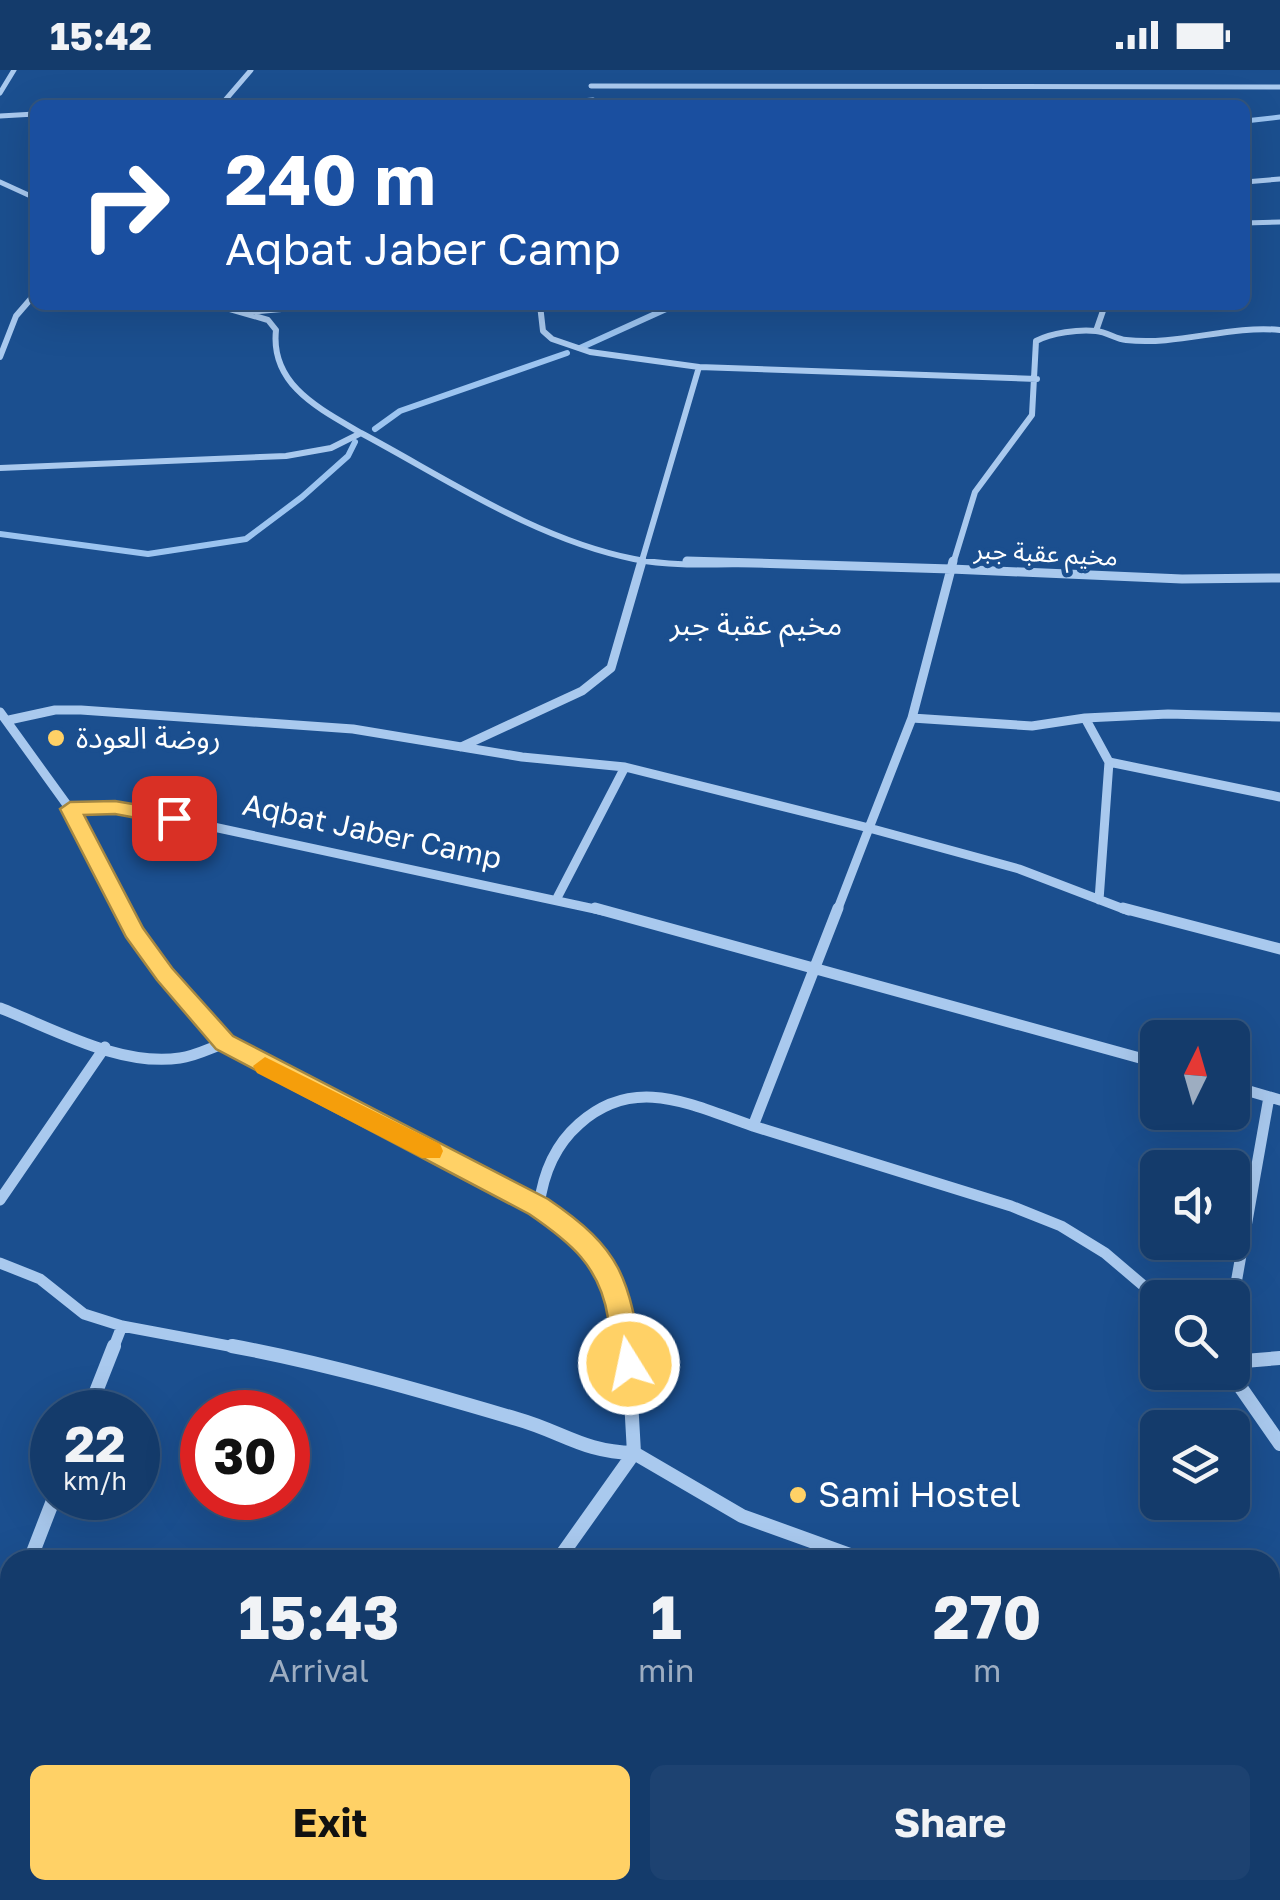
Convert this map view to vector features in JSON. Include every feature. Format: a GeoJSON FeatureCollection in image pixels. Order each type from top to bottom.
{"type":"FeatureCollection","features":[{"type":"Feature","properties":{"kind":"street"},"geometry":{"type":"LineString","coordinates":[[0,93],[14,70]]}},
{"type":"Feature","properties":{"kind":"street"},"geometry":{"type":"LineString","coordinates":[[225,100],[251,70]]}},
{"type":"Feature","properties":{"kind":"street"},"geometry":{"type":"LineString","coordinates":[[586,70],[594,100]]}},
{"type":"Feature","properties":{"kind":"street"},"geometry":{"type":"LineString","coordinates":[[590,86],[1280,87]]}},
{"type":"Feature","properties":{"kind":"street"},"geometry":{"type":"LineString","coordinates":[[0,116],[30,114]]}},
{"type":"Feature","properties":{"kind":"street"},"geometry":{"type":"LineString","coordinates":[[1250,182],[1280,179]]}},
{"type":"Feature","properties":{"kind":"street"},"geometry":{"type":"LineString","coordinates":[[0,182],[30,196]]}},
{"type":"Feature","properties":{"kind":"street"},"geometry":{"type":"LineString","coordinates":[[1250,223],[1280,222]]}},
{"type":"Feature","properties":{"kind":"street"},"geometry":{"type":"LineString","coordinates":[[0,357],[16,316],[30,300]]}},
{"type":"Feature","properties":{"kind":"street"},"geometry":{"type":"LineString","coordinates":[[235,310],[272,324],[276,330],[273,354],[290,382],[360,433],[546,532],[605,554],[639,560],[951,568],[912,718],[753,1126]]}},
{"type":"Feature","properties":{"kind":"street"},"geometry":{"type":"LineString","coordinates":[[243,312],[272,310]]}},
{"type":"Feature","properties":{"kind":"street"},"geometry":{"type":"LineString","coordinates":[[272,324],[296,310]]}},
{"type":"Feature","properties":{"kind":"street"},"geometry":{"type":"LineString","coordinates":[[541,310],[543,331],[554,342],[598,353],[699,367],[1037,379]]}},
{"type":"Feature","properties":{"kind":"street"},"geometry":{"type":"LineString","coordinates":[[1096,331],[1103,310]]}},
{"type":"Feature","properties":{"kind":"street","name":"مخيم عقبة جبر"},"geometry":{"type":"LineString","coordinates":[[1280,330],[1262,328],[1197,338],[1125,340],[1096,331],[1046,336],[1036,341],[1037,379],[1032,415],[975,492],[951,568],[1182,579],[1280,578]]}},
{"type":"Feature","properties":{"kind":"street"},"geometry":{"type":"LineString","coordinates":[[460,747],[529,717],[604,676],[614,658],[639,560],[699,367]]}},
{"type":"Feature","properties":{"kind":"street"},"geometry":{"type":"LineString","coordinates":[[0,468],[286,456],[332,448],[360,433]]}},
{"type":"Feature","properties":{"kind":"street"},"geometry":{"type":"LineString","coordinates":[[9,720],[55,710],[81,710],[353,729],[460,747],[625,767],[1020,869],[1142,916],[1280,949]]}},
{"type":"Feature","properties":{"kind":"street"},"geometry":{"type":"LineString","coordinates":[[0,712],[70,809],[134,932],[164,974],[225,1042],[538,1206],[580,1235],[605,1266],[617,1293],[633,1387],[634,1453],[565,1550]]}},
{"type":"Feature","properties":{"kind":"street"},"geometry":{"type":"LineString","coordinates":[[912,718],[1032,726],[1085,718],[1168,714],[1280,717]]}},
{"type":"Feature","properties":{"kind":"street"},"geometry":{"type":"LineString","coordinates":[[1085,718],[1109,762],[1099,900]]}},
{"type":"Feature","properties":{"kind":"street"},"geometry":{"type":"LineString","coordinates":[[1109,762],[1175,772],[1280,797]]}},
{"type":"Feature","properties":{"kind":"street"},"geometry":{"type":"LineString","coordinates":[[557,898],[625,767]]}},
{"type":"Feature","properties":{"kind":"street","name":"Aqbat Jaber Camp"},"geometry":{"type":"LineString","coordinates":[[70,809],[139,810],[557,898],[1140,1058]]}},
{"type":"Feature","properties":{"kind":"street"},"geometry":{"type":"LineString","coordinates":[[0,1008],[105,1047],[164,1059],[182,1058],[225,1042]]}},
{"type":"Feature","properties":{"kind":"street"},"geometry":{"type":"LineString","coordinates":[[0,1200],[105,1047]]}},
{"type":"Feature","properties":{"kind":"street"},"geometry":{"type":"LineString","coordinates":[[538,1206],[552,1153],[594,1108],[614,1098],[652,1094],[1012,1206],[1061,1226],[1105,1253],[1140,1283]]}},
{"type":"Feature","properties":{"kind":"street"},"geometry":{"type":"LineString","coordinates":[[1237,1280],[1274,1098]]}},
{"type":"Feature","properties":{"kind":"street"},"geometry":{"type":"LineString","coordinates":[[0,1263],[40,1279],[84,1314],[122,1326],[329,1364],[524,1421],[599,1452],[634,1453],[742,1516],[836,1550]]}},
{"type":"Feature","properties":{"kind":"street"},"geometry":{"type":"LineString","coordinates":[[97,1390],[122,1326]]}},
{"type":"Feature","properties":{"kind":"street"},"geometry":{"type":"LineString","coordinates":[[1250,1360],[1280,1358]]}},
{"type":"Feature","properties":{"kind":"street"},"geometry":{"type":"LineString","coordinates":[[1242,1390],[1280,1444]]}},
{"type":"Feature","properties":{"kind":"street"},"geometry":{"type":"LineString","coordinates":[[34,1550],[45,1520]]}},
{"type":"Feature","properties":{"kind":"waterway"},"geometry":{"type":"LineString","coordinates":[[1250,120],[1280,117]]}},
{"type":"Feature","properties":{"kind":"waterway"},"geometry":{"type":"LineString","coordinates":[[580,348],[664,310]]}},
{"type":"Feature","properties":{"kind":"waterway"},"geometry":{"type":"LineString","coordinates":[[375,429],[400,411],[567,353]]}},
{"type":"Feature","properties":{"kind":"waterway"},"geometry":{"type":"LineString","coordinates":[[0,534],[148,554],[246,539],[302,497],[348,456],[355,442]]}},
{"type":"Feature","properties":{"kind":"slow traffic"},"geometry":{"type":"LineString","coordinates":[[265,1066],[431,1151]]}},
{"type":"Feature","properties":{"kind":"place","name":"روضة العودة"},"geometry":{"type":"Point","coordinates":[56,738]}},
{"type":"Feature","properties":{"kind":"place","name":"Sami Hostel"},"geometry":{"type":"Point","coordinates":[798,1495]}},
{"type":"Feature","properties":{"kind":"district","name":"مخيم عقبة جبر"},"geometry":{"type":"Point","coordinates":[756,625]}},
{"type":"Feature","properties":{"kind":"route"},"geometry":{"type":"LineString","coordinates":[[174,818],[139,810],[70,809],[134,932],[164,974],[225,1042],[538,1206],[580,1235],[605,1266],[617,1293],[629,1364]]}}]}
